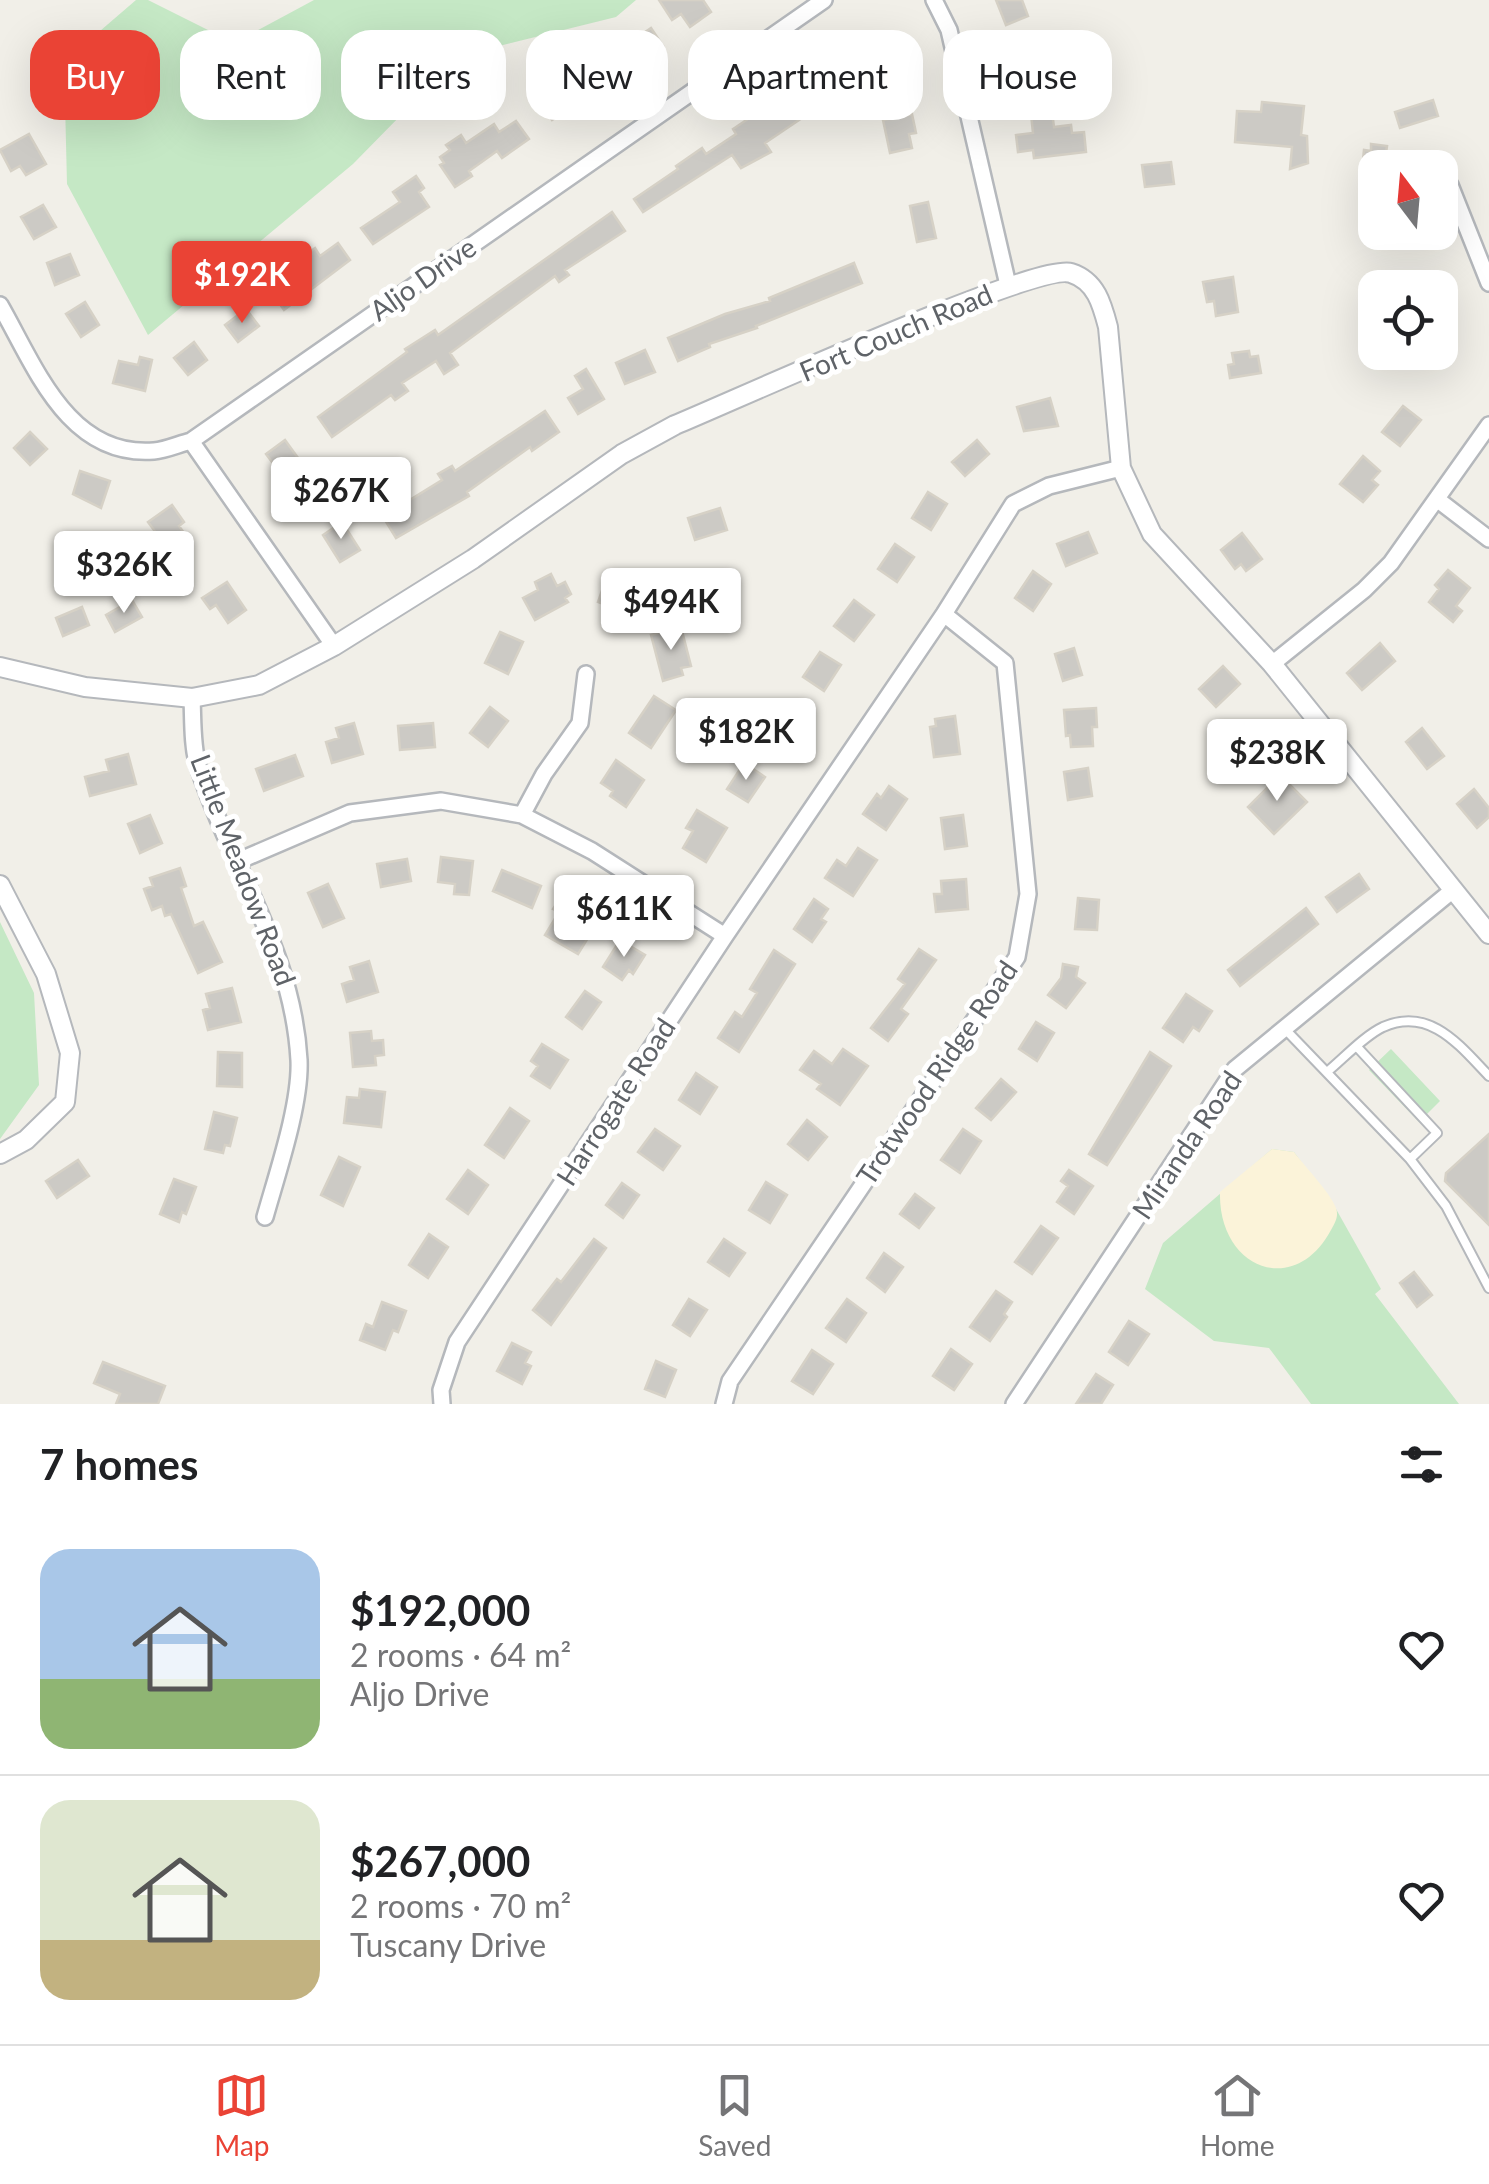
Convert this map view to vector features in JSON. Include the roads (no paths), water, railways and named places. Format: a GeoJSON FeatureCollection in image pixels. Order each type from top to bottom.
{"type":"FeatureCollection","features":[{"type":"Feature","properties":{"kind":"street","name":"Aljo Drive"},"geometry":{"type":"LineString","coordinates":[[0,305],[58,406],[88,436],[121,448],[154,451],[191,441],[824,0]]}},
{"type":"Feature","properties":{"kind":"street"},"geometry":{"type":"LineString","coordinates":[[934,0],[949,30],[1008,286]]}},
{"type":"Feature","properties":{"kind":"street"},"geometry":{"type":"LineString","coordinates":[[1458,206],[1489,282]]}},
{"type":"Feature","properties":{"kind":"street","name":"Fort Couch Road"},"geometry":{"type":"LineString","coordinates":[[0,667],[86,687],[192,698],[259,685],[334,646],[473,559],[622,454],[675,426],[1008,286],[1044,274],[1068,272],[1085,280],[1094,290],[1108,327],[1121,468],[1152,534],[1272,664],[1489,934]]}},
{"type":"Feature","properties":{"kind":"street"},"geometry":{"type":"LineString","coordinates":[[1272,664],[1364,590],[1391,563],[1489,425]]}},
{"type":"Feature","properties":{"kind":"street"},"geometry":{"type":"LineString","coordinates":[[191,441],[334,646]]}},
{"type":"Feature","properties":{"kind":"street","name":"Harrogate Road"},"geometry":{"type":"LineString","coordinates":[[442,1404],[441,1390],[457,1342],[944,614],[1013,504],[1049,486],[1121,468]]}},
{"type":"Feature","properties":{"kind":"street"},"geometry":{"type":"LineString","coordinates":[[1438,500],[1489,539]]}},
{"type":"Feature","properties":{"kind":"street","name":"Trotwood Ridge Road"},"geometry":{"type":"LineString","coordinates":[[724,1404],[730,1381],[1017,956],[1028,894],[1005,663],[944,614]]}},
{"type":"Feature","properties":{"kind":"street"},"geometry":{"type":"LineString","coordinates":[[522,815],[544,774],[580,724],[586,674]]}},
{"type":"Feature","properties":{"kind":"street","name":"Little Meadow Road"},"geometry":{"type":"LineString","coordinates":[[192,698],[197,762],[236,862],[265,917],[291,997],[299,1064],[287,1135],[264,1216]]}},
{"type":"Feature","properties":{"kind":"street"},"geometry":{"type":"LineString","coordinates":[[236,862],[350,813],[442,801],[522,815],[592,851],[725,936]]}},
{"type":"Feature","properties":{"kind":"street"},"geometry":{"type":"LineString","coordinates":[[0,885],[46,974],[70,1053],[64,1102],[26,1140],[0,1154]]}},
{"type":"Feature","properties":{"kind":"street","name":"Miranda Road"},"geometry":{"type":"LineString","coordinates":[[1014,1404],[1235,1069],[1454,890]]}},
{"type":"Feature","properties":{"kind":"lane"},"geometry":{"type":"LineString","coordinates":[[1328,1072],[1381,1028],[1408,1020],[1430,1024],[1452,1038],[1489,1076]]}},
{"type":"Feature","properties":{"kind":"lane"},"geometry":{"type":"LineString","coordinates":[[1283,1027],[1410,1159],[1446,1206],[1489,1288]]}},
{"type":"Feature","properties":{"kind":"lane"},"geometry":{"type":"LineString","coordinates":[[1358,1048],[1437,1132],[1410,1159]]}}]}
